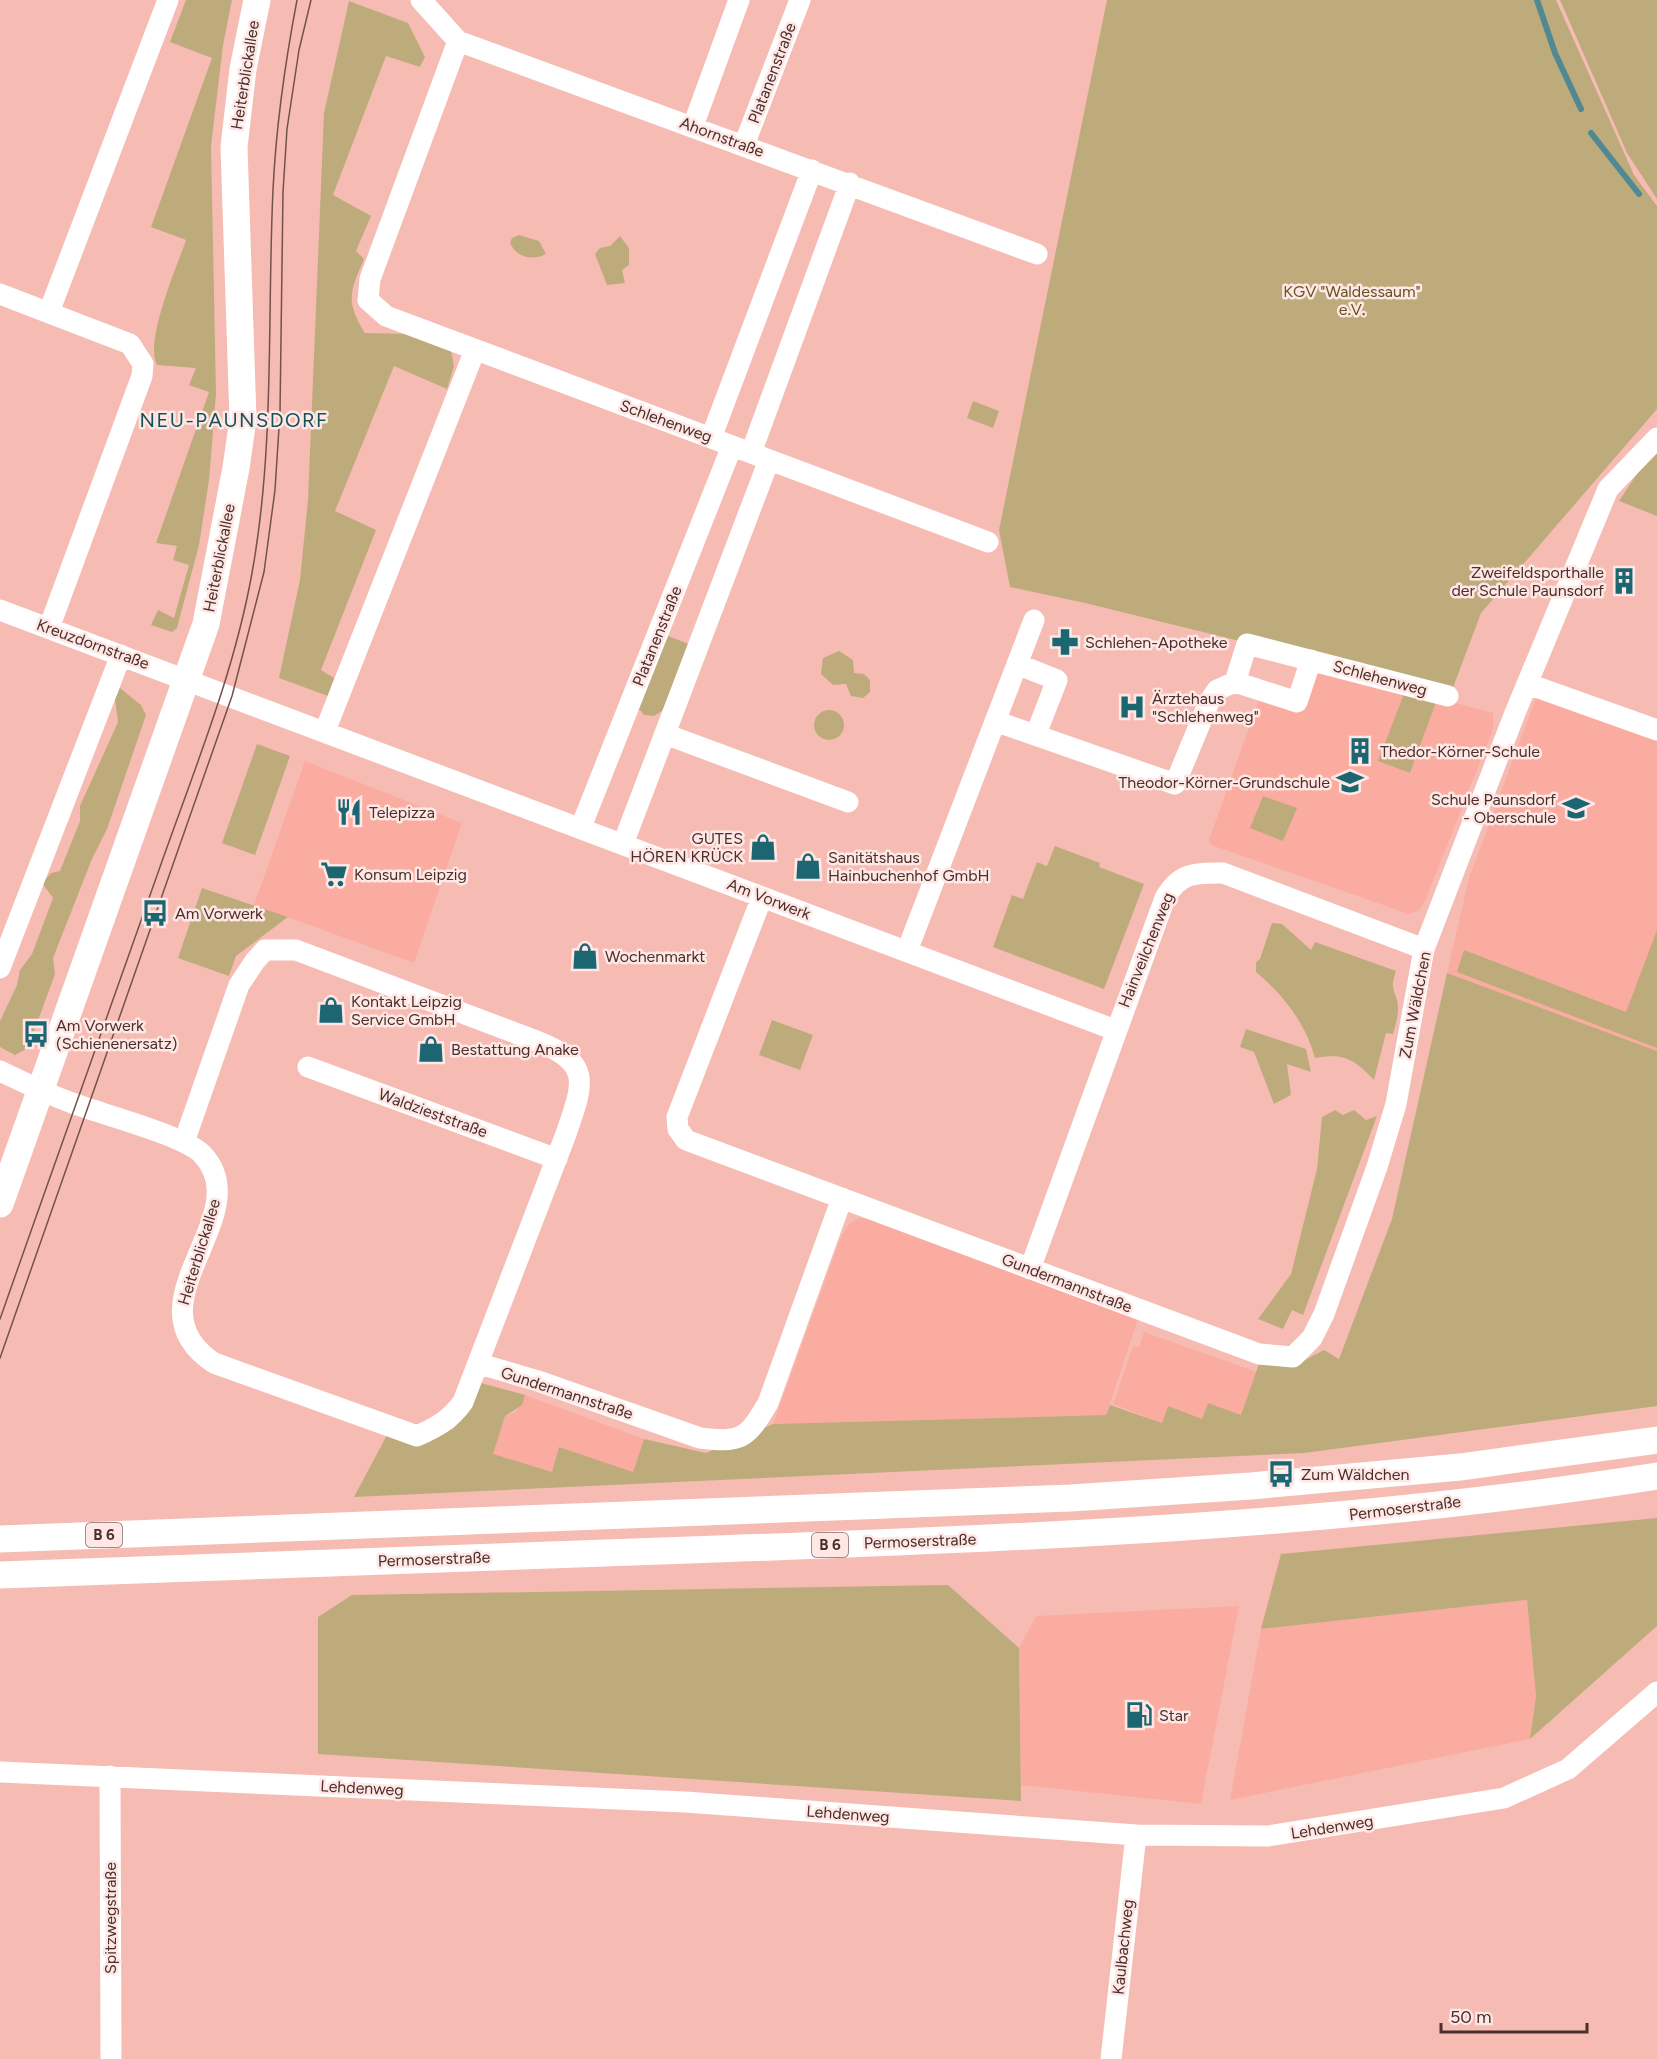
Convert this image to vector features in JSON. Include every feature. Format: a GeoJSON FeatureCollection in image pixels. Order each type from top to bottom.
{"type":"FeatureCollection","features":[{"type":"Feature","properties":{"kind":"main road","name":"Heiterblickallee"},"geometry":{"type":"LineString","coordinates":[[0,1204],[206,624],[236,468],[243,419],[234,147],[243,69],[257,0]]}},
{"type":"Feature","properties":{"kind":"main road","name":"Permoserstraße"},"geometry":{"type":"LineString","coordinates":[[0,1539],[1071,1498],[1251,1486],[1460,1467],[1657,1440]]}},
{"type":"Feature","properties":{"kind":"main road","name":"Permoserstraße"},"geometry":{"type":"LineString","coordinates":[[0,1575],[937,1541],[1187,1528],[1318,1518],[1657,1476]]}},
{"type":"Feature","properties":{"kind":"street"},"geometry":{"type":"LineString","coordinates":[[49,312],[168,0]]}},
{"type":"Feature","properties":{"kind":"street","name":"Ahornstraße"},"geometry":{"type":"LineString","coordinates":[[421,0],[458,41],[850,183],[1037,254]]}},
{"type":"Feature","properties":{"kind":"street"},"geometry":{"type":"LineString","coordinates":[[693,126],[739,0]]}},
{"type":"Feature","properties":{"kind":"street","name":"Platanenstraße"},"geometry":{"type":"LineString","coordinates":[[744,145],[800,0]]}},
{"type":"Feature","properties":{"kind":"street","name":"Schlehenweg"},"geometry":{"type":"LineString","coordinates":[[458,41],[370,279],[368,300],[386,316],[988,542]]}},
{"type":"Feature","properties":{"kind":"street"},"geometry":{"type":"LineString","coordinates":[[711,438],[812,170]]}},
{"type":"Feature","properties":{"kind":"street","name":"Platanenstraße"},"geometry":{"type":"LineString","coordinates":[[623,844],[665,734],[751,453],[850,183]]}},
{"type":"Feature","properties":{"kind":"street"},"geometry":{"type":"LineString","coordinates":[[0,294],[130,344],[143,364],[142,376],[49,628]]}},
{"type":"Feature","properties":{"kind":"street"},"geometry":{"type":"LineString","coordinates":[[325,731],[475,350]]}},
{"type":"Feature","properties":{"kind":"street","name":"Zum Wäldchen"},"geometry":{"type":"LineString","coordinates":[[1293,1357],[1312,1338],[1324,1314],[1377,1167],[1396,1104],[1424,948],[1528,684],[1608,489],[1657,438]]}},
{"type":"Feature","properties":{"kind":"street","name":"Platanenstraße"},"geometry":{"type":"LineString","coordinates":[[581,827],[751,453]]}},
{"type":"Feature","properties":{"kind":"street","name":"Kreuzdornstraße"},"geometry":{"type":"LineString","coordinates":[[0,610],[187,679]]}},
{"type":"Feature","properties":{"kind":"street"},"geometry":{"type":"LineString","coordinates":[[907,951],[1034,620]]}},
{"type":"Feature","properties":{"kind":"street","name":"Schlehenweg"},"geometry":{"type":"LineString","coordinates":[[1311,660],[1297,702],[1235,682],[1247,644],[1311,660],[1448,696]]}},
{"type":"Feature","properties":{"kind":"street"},"geometry":{"type":"LineString","coordinates":[[0,968],[121,655]]}},
{"type":"Feature","properties":{"kind":"street"},"geometry":{"type":"LineString","coordinates":[[1017,664],[1057,680],[1036,734]]}},
{"type":"Feature","properties":{"kind":"street","name":"Am Vorwerk"},"geometry":{"type":"LineString","coordinates":[[187,679],[1115,1030]]}},
{"type":"Feature","properties":{"kind":"street"},"geometry":{"type":"LineString","coordinates":[[995,721],[1175,784],[1209,702],[1217,690],[1235,682]]}},
{"type":"Feature","properties":{"kind":"street"},"geometry":{"type":"LineString","coordinates":[[1528,684],[1657,730]]}},
{"type":"Feature","properties":{"kind":"street"},"geometry":{"type":"LineString","coordinates":[[665,734],[848,802]]}},
{"type":"Feature","properties":{"kind":"street","name":"Hainveilchenweg"},"geometry":{"type":"LineString","coordinates":[[1029,1269],[1115,1030],[1165,898],[1174,882],[1195,873],[1223,873],[1424,948]]}},
{"type":"Feature","properties":{"kind":"street","name":"Gundermannstraße"},"geometry":{"type":"LineString","coordinates":[[762,897],[677,1117],[678,1129],[686,1140],[1259,1354],[1293,1357]]}},
{"type":"Feature","properties":{"kind":"street"},"geometry":{"type":"LineString","coordinates":[[184,1142],[239,985],[265,950],[296,950],[556,1049],[573,1061],[579,1071],[579,1096],[480,1364]]}},
{"type":"Feature","properties":{"kind":"street","name":"Waldzieststraße"},"geometry":{"type":"LineString","coordinates":[[308,1067],[557,1159]]}},
{"type":"Feature","properties":{"kind":"street"},"geometry":{"type":"LineString","coordinates":[[0,1071],[42,1091]]}},
{"type":"Feature","properties":{"kind":"street","name":"Heiterblickallee"},"geometry":{"type":"LineString","coordinates":[[42,1091],[184,1142],[201,1152],[217,1173],[217,1197],[185,1293],[181,1323],[187,1339]]}},
{"type":"Feature","properties":{"kind":"street","name":"Gundermannstraße"},"geometry":{"type":"LineString","coordinates":[[187,1339],[214,1363],[417,1436],[441,1426],[452,1417],[463,1402],[480,1364],[538,1381],[700,1438],[728,1442],[752,1430],[768,1403],[842,1198]]}},
{"type":"Feature","properties":{"kind":"street","name":"Lehdenweg"},"geometry":{"type":"LineString","coordinates":[[0,1772],[685,1802],[1136,1835],[1268,1836],[1504,1798],[1568,1769],[1657,1692]]}},
{"type":"Feature","properties":{"kind":"street","name":"Spitzwegstraße"},"geometry":{"type":"LineString","coordinates":[[110,1776],[111,2059]]}},
{"type":"Feature","properties":{"kind":"street","name":"Kaulbachweg"},"geometry":{"type":"LineString","coordinates":[[1111,2059],[1136,1835]]}},
{"type":"Feature","properties":{"kind":"shaded area","name":"Theodor-Körner-Grundschule"},"geometry":{"type":"Polygon","coordinates":[[[1318,666],[1493,713],[1493,729],[1426,899],[1419,910],[1409,914],[1211,845],[1209,840],[1262,691],[1297,702],[1318,666]]]}},
{"type":"Feature","properties":{"kind":"shaded area","name":"Schule Paunsdorf - Oberschule"},"geometry":{"type":"Polygon","coordinates":[[[1537,695],[1657,737],[1657,1051],[1447,973],[1469,878],[1537,695]]]}},
{"type":"Feature","properties":{"kind":"shaded area"},"geometry":{"type":"Polygon","coordinates":[[[305,761],[462,823],[414,963],[254,905],[305,761]]]}},
{"type":"Feature","properties":{"kind":"shaded area"},"geometry":{"type":"Polygon","coordinates":[[[859,1218],[876,1219],[1139,1316],[1106,1415],[773,1424],[841,1237],[849,1224],[859,1218]]]}},
{"type":"Feature","properties":{"kind":"shaded area"},"geometry":{"type":"Polygon","coordinates":[[[1144,1332],[1257,1372],[1242,1416],[1208,1403],[1202,1419],[1162,1423],[1113,1404],[1133,1346],[1139,1347],[1144,1332]]]}},
{"type":"Feature","properties":{"kind":"shaded area"},"geometry":{"type":"Polygon","coordinates":[[[525,1395],[644,1439],[633,1472],[559,1447],[553,1472],[492,1454],[505,1416],[516,1412],[525,1395]]]}},
{"type":"Feature","properties":{"kind":"shaded area"},"geometry":{"type":"Polygon","coordinates":[[[1527,1600],[1536,1696],[1530,1739],[1230,1800],[1261,1629],[1527,1600]]]}},
{"type":"Feature","properties":{"kind":"shaded area"},"geometry":{"type":"Polygon","coordinates":[[[1239,1606],[1201,1804],[1021,1785],[1019,1648],[1036,1616],[1239,1606]]]}},
{"type":"Feature","properties":{"kind":"green space"},"geometry":{"type":"Polygon","coordinates":[[[186,0],[232,0],[223,45],[211,146],[216,394],[209,480],[199,545],[177,628],[172,632],[151,625],[158,610],[174,618],[189,565],[173,560],[177,546],[156,543],[209,392],[189,385],[196,368],[157,365],[154,354],[163,304],[186,240],[151,227],[212,58],[170,42],[186,0]]]}},
{"type":"Feature","properties":{"kind":"green space","name":"KGV \"Waldessaum\" e.V."},"geometry":{"type":"Polygon","coordinates":[[[1107,0],[1556,0],[1634,175],[1657,206],[1657,409],[1481,613],[1451,693],[1085,603],[1010,587],[999,530],[1107,0]]]}},
{"type":"Feature","properties":{"kind":"green space"},"geometry":{"type":"Polygon","coordinates":[[[1560,0],[1657,0],[1657,199],[1627,153],[1560,0]]]}},
{"type":"Feature","properties":{"kind":"green space"},"geometry":{"type":"Polygon","coordinates":[[[349,1],[408,23],[425,57],[420,67],[386,56],[333,195],[371,216],[356,251],[364,259],[353,288],[354,313],[365,333],[411,334],[451,351],[454,366],[447,389],[394,366],[335,511],[376,530],[321,670],[334,678],[328,696],[279,678],[300,580],[308,500],[324,113],[349,1]]]}},
{"type":"Feature","properties":{"kind":"green space"},"geometry":{"type":"Polygon","coordinates":[[[519,235],[539,241],[546,254],[531,258],[521,255],[510,243],[512,238],[519,235]]]}},
{"type":"Feature","properties":{"kind":"green space"},"geometry":{"type":"Polygon","coordinates":[[[620,236],[629,248],[629,265],[622,270],[625,283],[607,285],[595,254],[600,248],[610,246],[620,236]]]}},
{"type":"Feature","properties":{"kind":"green space"},"geometry":{"type":"Polygon","coordinates":[[[973,401],[999,411],[993,428],[967,418],[973,401]]]}},
{"type":"Feature","properties":{"kind":"green space"},"geometry":{"type":"Polygon","coordinates":[[[1657,444],[1657,516],[1619,501],[1657,444]]]}},
{"type":"Feature","properties":{"kind":"green space"},"geometry":{"type":"Polygon","coordinates":[[[661,633],[696,647],[662,711],[654,716],[644,715],[640,710],[632,707],[661,633]]]}},
{"type":"Feature","properties":{"kind":"green space"},"geometry":{"type":"Polygon","coordinates":[[[839,651],[853,660],[854,673],[864,674],[870,680],[870,692],[863,698],[851,696],[846,684],[833,685],[821,674],[823,658],[839,651]]]}},
{"type":"Feature","properties":{"kind":"green space"},"geometry":{"type":"Polygon","coordinates":[[[120,688],[141,705],[146,715],[107,829],[92,859],[53,958],[55,974],[28,1048],[15,1055],[0,1047],[0,1021],[17,985],[20,970],[32,954],[53,898],[42,883],[51,873],[60,871],[80,821],[80,806],[118,722],[115,699],[120,688]]]}},
{"type":"Feature","properties":{"kind":"green space"},"geometry":{"type":"Polygon","coordinates":[[[1404,694],[1436,702],[1410,773],[1378,761],[1404,694]]]}},
{"type":"Feature","properties":{"kind":"green space"},"geometry":{"type":"Polygon","coordinates":[[[829,710],[840,714],[844,725],[840,736],[829,740],[818,736],[814,725],[818,714],[829,710]]]}},
{"type":"Feature","properties":{"kind":"green space"},"geometry":{"type":"Polygon","coordinates":[[[257,744],[290,756],[255,855],[222,843],[257,744]]]}},
{"type":"Feature","properties":{"kind":"green space"},"geometry":{"type":"Polygon","coordinates":[[[1263,796],[1297,808],[1283,841],[1250,828],[1263,796]]]}},
{"type":"Feature","properties":{"kind":"green space"},"geometry":{"type":"Polygon","coordinates":[[[1055,846],[1100,863],[1099,867],[1144,884],[1104,989],[993,947],[1012,895],[1023,899],[1037,862],[1047,866],[1055,846]]]}},
{"type":"Feature","properties":{"kind":"green space"},"geometry":{"type":"Polygon","coordinates":[[[202,888],[288,917],[236,956],[229,976],[178,958],[202,888]]]}},
{"type":"Feature","properties":{"kind":"green space"},"geometry":{"type":"Polygon","coordinates":[[[1272,923],[1282,924],[1311,950],[1315,942],[1396,971],[1393,988],[1398,1003],[1397,1019],[1393,1034],[1386,1033],[1374,1080],[1348,1059],[1334,1056],[1315,1058],[1299,1021],[1276,990],[1256,972],[1256,962],[1260,959],[1272,923]]]}},
{"type":"Feature","properties":{"kind":"green space"},"geometry":{"type":"Polygon","coordinates":[[[1657,930],[1657,1048],[1457,972],[1464,950],[1626,1012],[1657,930]]]}},
{"type":"Feature","properties":{"kind":"green space"},"geometry":{"type":"Polygon","coordinates":[[[1447,973],[1657,1051],[1657,1406],[1304,1453],[354,1497],[387,1435],[424,1442],[453,1429],[468,1412],[481,1383],[525,1395],[522,1405],[505,1416],[493,1454],[552,1472],[559,1447],[633,1472],[644,1439],[706,1453],[773,1424],[1106,1415],[1110,1405],[1162,1423],[1168,1406],[1202,1419],[1208,1403],[1241,1415],[1260,1361],[1305,1360],[1324,1350],[1339,1359],[1392,1219],[1447,973]]]}},
{"type":"Feature","properties":{"kind":"green space"},"geometry":{"type":"Polygon","coordinates":[[[772,1020],[813,1035],[800,1070],[759,1055],[772,1020]]]}},
{"type":"Feature","properties":{"kind":"green space"},"geometry":{"type":"Polygon","coordinates":[[[1246,1029],[1306,1049],[1311,1072],[1287,1064],[1291,1095],[1274,1104],[1254,1052],[1240,1047],[1246,1029]]]}},
{"type":"Feature","properties":{"kind":"green space"},"geometry":{"type":"Polygon","coordinates":[[[1335,1110],[1343,1115],[1354,1110],[1366,1120],[1377,1116],[1303,1315],[1292,1310],[1283,1329],[1258,1319],[1291,1274],[1317,1169],[1322,1117],[1335,1110]]]}},
{"type":"Feature","properties":{"kind":"green space"},"geometry":{"type":"Polygon","coordinates":[[[1657,1518],[1657,1626],[1530,1739],[1536,1696],[1527,1600],[1261,1629],[1281,1554],[1657,1518]]]}},
{"type":"Feature","properties":{"kind":"green space"},"geometry":{"type":"Polygon","coordinates":[[[948,1585],[1019,1648],[1021,1801],[318,1754],[318,1617],[352,1595],[948,1585]]]}},
{"type":"Feature","properties":{"kind":"waterway"},"geometry":{"type":"LineString","coordinates":[[1537,0],[1555,53],[1581,109]]}},
{"type":"Feature","properties":{"kind":"waterway"},"geometry":{"type":"LineString","coordinates":[[1591,133],[1639,194]]}},
{"type":"Feature","properties":{"kind":"tram line"},"geometry":{"type":"LineString","coordinates":[[0,1319],[212,722],[244,611],[252,573],[264,478],[276,142],[297,0]]}},
{"type":"Feature","properties":{"kind":"tram line"},"geometry":{"type":"LineString","coordinates":[[0,1358],[232,696],[264,572],[275,490],[280,412],[283,192],[287,129],[299,50],[311,0]]}},
{"type":"Feature","properties":{"kind":"place","name":"Zweifeldsporthalle der Schule Paunsdorf"},"geometry":{"type":"Point","coordinates":[1624,581]}},
{"type":"Feature","properties":{"kind":"place","name":"Schlehen-Apotheke"},"geometry":{"type":"Point","coordinates":[1065,642]}},
{"type":"Feature","properties":{"kind":"place","name":"Ärztehaus \"Schlehenweg\""},"geometry":{"type":"Point","coordinates":[1132,707]}},
{"type":"Feature","properties":{"kind":"place","name":"Thedor-Körner-Schule"},"geometry":{"type":"Point","coordinates":[1360,751]}},
{"type":"Feature","properties":{"kind":"place","name":"Theodor-Körner-Grundschule"},"geometry":{"type":"Point","coordinates":[1350,782]}},
{"type":"Feature","properties":{"kind":"place","name":"Schule Paunsdorf - Oberschule"},"geometry":{"type":"Point","coordinates":[1576,808]}},
{"type":"Feature","properties":{"kind":"place","name":"Telepizza"},"geometry":{"type":"Point","coordinates":[349,812]}},
{"type":"Feature","properties":{"kind":"place","name":"GUTES HÖREN KRÜCK"},"geometry":{"type":"Point","coordinates":[763,847]}},
{"type":"Feature","properties":{"kind":"place","name":"Sanitätshaus Hainbuchenhof GmbH"},"geometry":{"type":"Point","coordinates":[808,866]}},
{"type":"Feature","properties":{"kind":"place","name":"Konsum Leipzig"},"geometry":{"type":"Point","coordinates":[334,874]}},
{"type":"Feature","properties":{"kind":"place","name":"Am Vorwerk"},"geometry":{"type":"Point","coordinates":[155,913]}},
{"type":"Feature","properties":{"kind":"place","name":"Wochenmarkt"},"geometry":{"type":"Point","coordinates":[585,956]}},
{"type":"Feature","properties":{"kind":"place","name":"Kontakt Leipzig Service GmbH"},"geometry":{"type":"Point","coordinates":[331,1010]}},
{"type":"Feature","properties":{"kind":"place","name":"Am Vorwerk (Schienenersatz)"},"geometry":{"type":"Point","coordinates":[36,1034]}},
{"type":"Feature","properties":{"kind":"place","name":"Bestattung Anake"},"geometry":{"type":"Point","coordinates":[431,1049]}},
{"type":"Feature","properties":{"kind":"place","name":"Zum Wäldchen"},"geometry":{"type":"Point","coordinates":[1281,1474]}},
{"type":"Feature","properties":{"kind":"place","name":"Star"},"geometry":{"type":"Point","coordinates":[1139,1715]}},
{"type":"Feature","properties":{"kind":"district","name":"NEU-PAUNSDORF"},"geometry":{"type":"Point","coordinates":[234,420]}}]}
